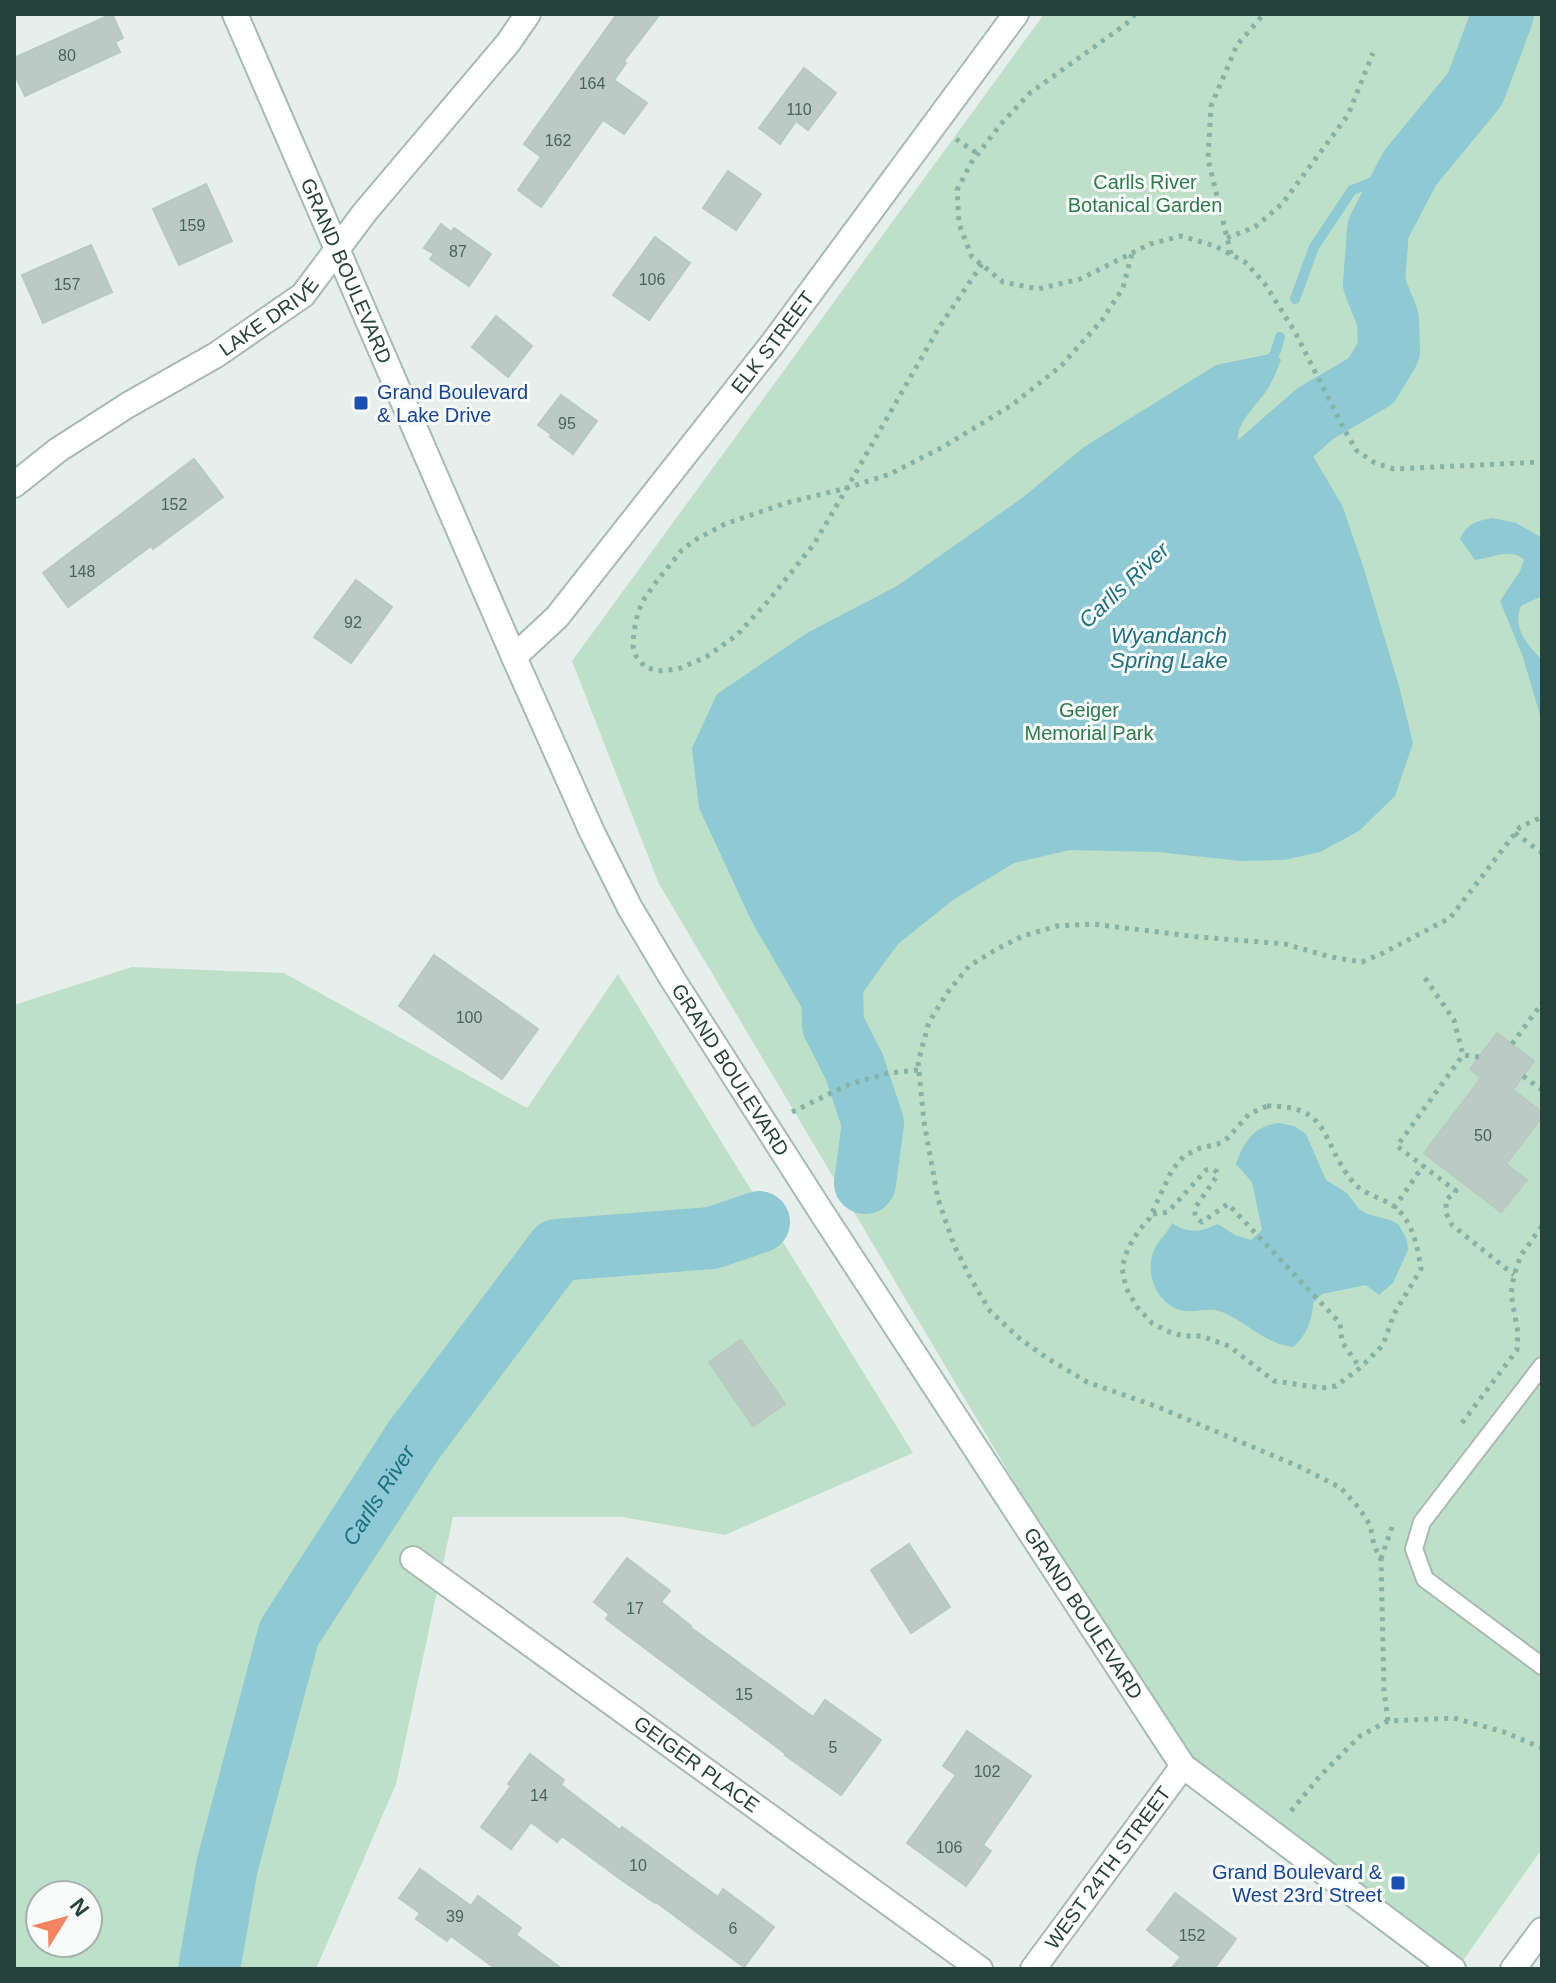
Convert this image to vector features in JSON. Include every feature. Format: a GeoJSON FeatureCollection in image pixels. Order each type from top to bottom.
{"type":"FeatureCollection","features":[{"type":"Feature","properties":{"kind":"street","name":"GRAND BOULEVARD"},"geometry":{"type":"LineString","coordinates":[[235,14],[592,832],[630,908],[673,980],[1183,1766],[1453,1969]]}},
{"type":"Feature","properties":{"kind":"street","name":"LAKE DRIVE"},"geometry":{"type":"LineString","coordinates":[[14,485],[58,450],[128,405],[216,355],[303,295],[365,212],[508,43],[528,14]]}},
{"type":"Feature","properties":{"kind":"street","name":"ELK STREET"},"geometry":{"type":"LineString","coordinates":[[514,657],[557,617],[773,343],[1016,14]]}},
{"type":"Feature","properties":{"kind":"street","name":"GEIGER PLACE"},"geometry":{"type":"LineString","coordinates":[[413,1559],[980,1969]]}},
{"type":"Feature","properties":{"kind":"street","name":"WEST 24TH STREET"},"geometry":{"type":"LineString","coordinates":[[1033,1969],[1183,1766]]}},
{"type":"Feature","properties":{"kind":"street"},"geometry":{"type":"LineString","coordinates":[[1513,1969],[1542,1930]]}},
{"type":"Feature","properties":{"kind":"lane"},"geometry":{"type":"LineString","coordinates":[[1542,1366],[1422,1522],[1414,1549],[1425,1579],[1542,1666]]}},
{"type":"Feature","properties":{"kind":"path"},"geometry":{"type":"LineString","coordinates":[[1134,14],[1126,24],[1030,93],[978,154],[957,190],[959,224],[972,257],[1003,282],[1038,289],[1080,279],[1150,244],[1181,236],[1215,246],[1245,262],[1265,284],[1280,305],[1357,451],[1375,463],[1394,469],[1542,462]]}},
{"type":"Feature","properties":{"kind":"path"},"geometry":{"type":"LineString","coordinates":[[1231,254],[1208,159],[1211,106],[1237,45],[1264,14]]}},
{"type":"Feature","properties":{"kind":"path"},"geometry":{"type":"LineString","coordinates":[[1227,238],[1255,227],[1282,204],[1348,115],[1373,53]]}},
{"type":"Feature","properties":{"kind":"path"},"geometry":{"type":"LineString","coordinates":[[953,137],[978,154]]}},
{"type":"Feature","properties":{"kind":"path"},"geometry":{"type":"LineString","coordinates":[[982,264],[938,329],[847,488],[814,544],[769,600],[737,635],[706,657],[678,669],[658,671],[645,667],[633,646],[638,612],[656,582],[682,550],[725,524],[786,503],[847,488],[890,474],[943,447],[1012,405],[1061,366],[1102,320],[1123,288],[1132,253]]}},
{"type":"Feature","properties":{"kind":"path"},"geometry":{"type":"LineString","coordinates":[[1381,1560],[1370,1525],[1341,1488],[1300,1467],[1158,1407],[1087,1382],[1019,1338],[990,1311],[954,1245],[938,1199],[924,1122],[918,1062],[929,1022],[969,966],[1023,936],[1057,926],[1093,924],[1285,944],[1362,962],[1450,918],[1520,827],[1542,817]]}},
{"type":"Feature","properties":{"kind":"path"},"geometry":{"type":"LineString","coordinates":[[1515,833],[1542,853]]}},
{"type":"Feature","properties":{"kind":"path"},"geometry":{"type":"LineString","coordinates":[[1425,978],[1454,1020],[1463,1055]]}},
{"type":"Feature","properties":{"kind":"path"},"geometry":{"type":"LineString","coordinates":[[1512,1044],[1542,1003]]}},
{"type":"Feature","properties":{"kind":"path"},"geometry":{"type":"LineString","coordinates":[[1463,1055],[1479,1057]]}},
{"type":"Feature","properties":{"kind":"path"},"geometry":{"type":"LineString","coordinates":[[1463,1055],[1397,1146],[1456,1191],[1446,1200],[1446,1213],[1452,1225],[1514,1275]]}},
{"type":"Feature","properties":{"kind":"path"},"geometry":{"type":"LineString","coordinates":[[765,1125],[850,1084],[889,1073],[918,1070]]}},
{"type":"Feature","properties":{"kind":"path"},"geometry":{"type":"LineString","coordinates":[[1523,1076],[1542,1090]]}},
{"type":"Feature","properties":{"kind":"path"},"geometry":{"type":"LineString","coordinates":[[1267,1106],[1287,1106],[1308,1113],[1322,1126],[1355,1185],[1394,1208],[1406,1219],[1415,1237],[1421,1269],[1394,1314],[1383,1345],[1336,1386],[1322,1388],[1274,1381],[1229,1346],[1201,1336],[1183,1336],[1152,1323],[1137,1307],[1126,1288],[1122,1267],[1128,1248],[1152,1214],[1172,1170],[1184,1156],[1228,1138],[1249,1114],[1267,1106]]}},
{"type":"Feature","properties":{"kind":"path"},"geometry":{"type":"LineString","coordinates":[[1394,1208],[1424,1166]]}},
{"type":"Feature","properties":{"kind":"path"},"geometry":{"type":"LineString","coordinates":[[1152,1214],[1168,1212],[1206,1170],[1217,1172],[1195,1208],[1197,1219],[1202,1222],[1228,1204],[1340,1323],[1342,1342],[1360,1368]]}},
{"type":"Feature","properties":{"kind":"path"},"geometry":{"type":"LineString","coordinates":[[1461,1425],[1517,1350],[1518,1333],[1511,1294],[1514,1275],[1521,1255],[1542,1226]]}},
{"type":"Feature","properties":{"kind":"path"},"geometry":{"type":"LineString","coordinates":[[1388,1721],[1384,1690],[1381,1560],[1395,1521]]}},
{"type":"Feature","properties":{"kind":"path"},"geometry":{"type":"LineString","coordinates":[[1272,1834],[1320,1776],[1360,1736],[1388,1721],[1454,1718],[1504,1732],[1542,1748]]}},
{"type":"Feature","properties":{"kind":"green space","name":"Geiger Memorial Park"},"geometry":{"type":"Polygon","coordinates":[[[1044,14],[1542,14],[1542,1849],[1457,1969],[1183,1766],[659,884],[572,661],[1044,14]]]}},
{"type":"Feature","properties":{"kind":"green space"},"geometry":{"type":"Polygon","coordinates":[[[132,967],[284,973],[527,1108],[618,974],[913,1453],[725,1535],[622,1517],[453,1517],[396,1784],[316,1969],[14,1969],[14,1005],[132,967]]]}},
{"type":"Feature","properties":{"kind":"water","name":"Wyandanch Spring Lake"},"geometry":{"type":"Polygon","coordinates":[[[1275,353],[1281,360],[1269,387],[1239,430],[1240,448],[1245,457],[1257,460],[1300,406],[1316,413],[1313,456],[1342,505],[1399,686],[1413,743],[1395,796],[1359,831],[1320,852],[1284,860],[1241,861],[1157,852],[1070,850],[1014,863],[953,900],[898,944],[851,1009],[833,1025],[809,1020],[752,922],[699,808],[692,748],[717,694],[807,633],[897,586],[1022,498],[1084,447],[1216,365],[1275,353]]]}},
{"type":"Feature","properties":{"kind":"water"},"geometry":{"type":"Polygon","coordinates":[[[1493,518],[1516,523],[1542,538],[1542,596],[1521,606],[1518,621],[1526,642],[1542,660],[1542,722],[1523,657],[1500,601],[1524,560],[1507,554],[1475,560],[1460,539],[1473,524],[1493,518]]]}},
{"type":"Feature","properties":{"kind":"water"},"geometry":{"type":"Polygon","coordinates":[[[1279,1123],[1294,1126],[1306,1134],[1326,1180],[1347,1193],[1359,1209],[1399,1225],[1407,1240],[1408,1250],[1393,1283],[1379,1295],[1366,1285],[1322,1294],[1313,1303],[1305,1333],[1293,1347],[1274,1342],[1222,1312],[1175,1308],[1160,1296],[1151,1267],[1155,1248],[1172,1223],[1195,1231],[1218,1224],[1235,1235],[1251,1240],[1262,1230],[1252,1182],[1236,1164],[1251,1136],[1263,1127],[1279,1123]]]}},
{"type":"Feature","properties":{"kind":"building"},"geometry":{"type":"Polygon","coordinates":[[[112,14],[123,38],[115,42],[120,52],[25,96],[14,73],[14,58],[112,14]]]}},
{"type":"Feature","properties":{"kind":"building"},"geometry":{"type":"Polygon","coordinates":[[[617,14],[660,14],[624,61],[626,63],[614,80],[647,103],[624,134],[603,120],[541,207],[518,190],[541,157],[524,144],[617,14]]]}},
{"type":"Feature","properties":{"kind":"building"},"geometry":{"type":"Polygon","coordinates":[[[804,68],[836,93],[808,130],[796,121],[780,144],[759,128],[804,68]]]}},
{"type":"Feature","properties":{"kind":"building"},"geometry":{"type":"Polygon","coordinates":[[[728,171],[761,194],[736,230],[703,208],[728,171]]]}},
{"type":"Feature","properties":{"kind":"building"},"geometry":{"type":"Polygon","coordinates":[[[206,184],[232,241],[179,265],[153,209],[206,184]]]}},
{"type":"Feature","properties":{"kind":"building"},"geometry":{"type":"Polygon","coordinates":[[[441,224],[451,232],[454,228],[491,254],[469,286],[430,259],[434,254],[424,248],[441,224]]]}},
{"type":"Feature","properties":{"kind":"building"},"geometry":{"type":"Polygon","coordinates":[[[655,237],[690,263],[649,320],[613,295],[655,237]]]}},
{"type":"Feature","properties":{"kind":"building"},"geometry":{"type":"Polygon","coordinates":[[[91,245],[112,292],[43,323],[22,275],[91,245]]]}},
{"type":"Feature","properties":{"kind":"building"},"geometry":{"type":"Polygon","coordinates":[[[496,316],[532,346],[508,377],[472,347],[496,316]]]}},
{"type":"Feature","properties":{"kind":"building"},"geometry":{"type":"Polygon","coordinates":[[[561,395],[597,421],[573,454],[538,425],[561,395]]]}},
{"type":"Feature","properties":{"kind":"building"},"geometry":{"type":"Polygon","coordinates":[[[194,459],[223,497],[68,607],[43,573],[194,459]]]}},
{"type":"Feature","properties":{"kind":"building"},"geometry":{"type":"Polygon","coordinates":[[[356,580],[392,607],[351,663],[314,637],[356,580]]]}},
{"type":"Feature","properties":{"kind":"building"},"geometry":{"type":"Polygon","coordinates":[[[434,955],[538,1029],[502,1079],[399,1006],[434,955]]]}},
{"type":"Feature","properties":{"kind":"building"},"geometry":{"type":"Polygon","coordinates":[[[1497,1033],[1534,1061],[1513,1090],[1542,1112],[1542,1117],[1506,1164],[1527,1180],[1501,1212],[1424,1153],[1481,1078],[1470,1069],[1497,1033]]]}},
{"type":"Feature","properties":{"kind":"building"},"geometry":{"type":"Polygon","coordinates":[[[741,1340],[785,1404],[753,1426],[709,1362],[741,1340]]]}},
{"type":"Feature","properties":{"kind":"building"},"geometry":{"type":"Polygon","coordinates":[[[909,1544],[950,1607],[911,1633],[871,1570],[909,1544]]]}},
{"type":"Feature","properties":{"kind":"building"},"geometry":{"type":"Polygon","coordinates":[[[627,1558],[670,1591],[661,1602],[690,1627],[813,1717],[825,1700],[881,1740],[841,1795],[606,1619],[609,1614],[594,1602],[627,1558]]]}},
{"type":"Feature","properties":{"kind":"building"},"geometry":{"type":"Polygon","coordinates":[[[967,1731],[1031,1776],[983,1845],[991,1851],[966,1886],[907,1843],[956,1775],[943,1766],[967,1731]]]}},
{"type":"Feature","properties":{"kind":"building"},"geometry":{"type":"Polygon","coordinates":[[[530,1754],[564,1780],[561,1785],[620,1830],[622,1827],[718,1897],[723,1889],[774,1927],[744,1967],[562,1836],[557,1842],[531,1822],[511,1849],[481,1827],[530,1754]]]}},
{"type":"Feature","properties":{"kind":"building"},"geometry":{"type":"Polygon","coordinates":[[[420,1869],[471,1906],[478,1896],[521,1928],[516,1935],[562,1969],[496,1969],[451,1936],[447,1941],[416,1919],[420,1913],[399,1898],[420,1869]]]}},
{"type":"Feature","properties":{"kind":"building"},"geometry":{"type":"Polygon","coordinates":[[[1175,1893],[1236,1939],[1214,1969],[1171,1969],[1181,1957],[1147,1930],[1175,1893]]]}},
{"type":"Feature","properties":{"kind":"waterway","name":"Carlls River"},"geometry":{"type":"LineString","coordinates":[[1253,468],[1316,413],[1371,381],[1389,351],[1388,319],[1374,284],[1378,229],[1410,168],[1475,89],[1503,14]]}},
{"type":"Feature","properties":{"kind":"waterway"},"geometry":{"type":"LineString","coordinates":[[1295,299],[1314,247],[1352,190],[1410,168]]}},
{"type":"Feature","properties":{"kind":"waterway"},"geometry":{"type":"LineString","coordinates":[[1268,364],[1280,337]]}},
{"type":"Feature","properties":{"kind":"waterway","name":"Carlls River"},"geometry":{"type":"LineString","coordinates":[[831,940],[833,1025],[854,1066],[873,1123],[865,1183]]}},
{"type":"Feature","properties":{"kind":"waterway","name":"Carlls River"},"geometry":{"type":"LineString","coordinates":[[209,1969],[227,1866],[289,1633],[414,1440],[557,1250],[712,1238],[759,1222]]}},
{"type":"Feature","properties":{"kind":"place","name":"Grand Boulevard & Lake Drive"},"geometry":{"type":"Point","coordinates":[361,403]}},
{"type":"Feature","properties":{"kind":"place","name":"Grand Boulevard & West 23rd Street"},"geometry":{"type":"Point","coordinates":[1398,1883]}},
{"type":"Feature","properties":{"kind":"park label","name":"Carlls River Botanical Garden"},"geometry":{"type":"Point","coordinates":[1145,194]}}]}
